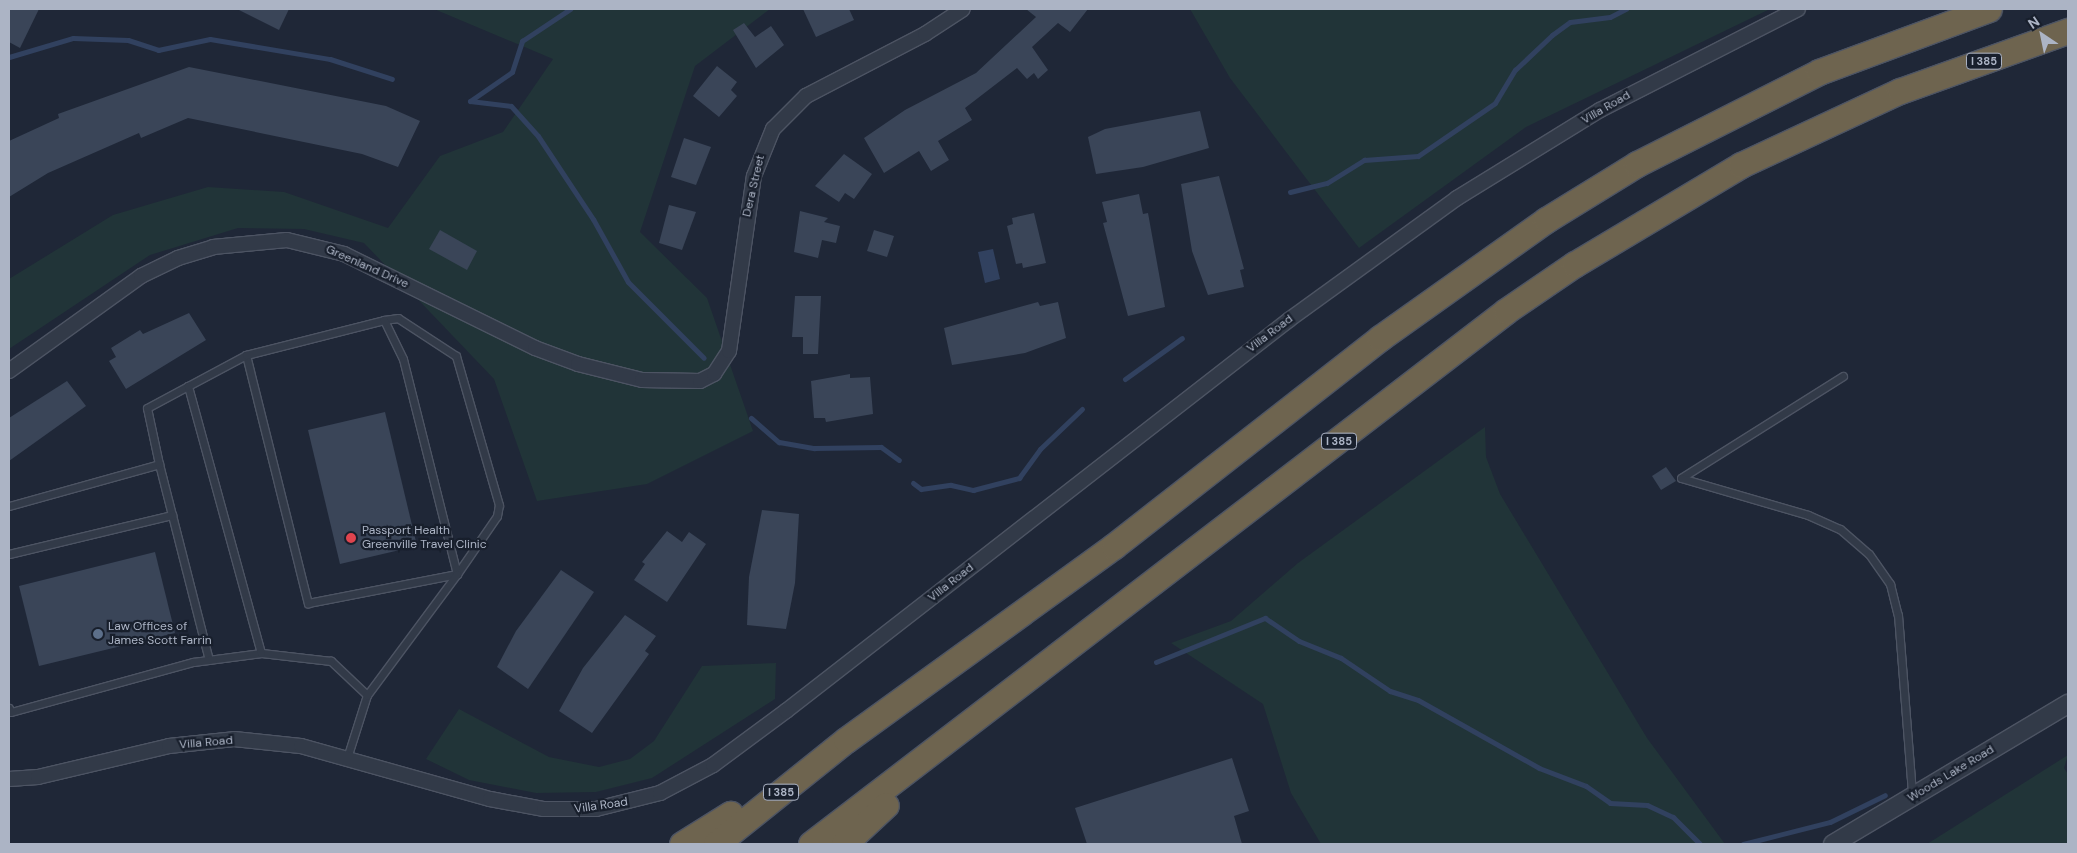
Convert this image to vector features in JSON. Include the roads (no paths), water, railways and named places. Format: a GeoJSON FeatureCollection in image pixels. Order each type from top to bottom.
{"type":"FeatureCollection","features":[{"type":"Feature","properties":{"kind":"highway","name":"I 385"},"geometry":{"type":"LineString","coordinates":[[716,844],[846,740],[1114,546],[1454,282],[1546,220],[1646,160],[1819,72],[1988,9]]}},
{"type":"Feature","properties":{"kind":"highway","name":"I 385"},"geometry":{"type":"LineString","coordinates":[[811,844],[1506,311],[1649,216],[1741,165],[1900,91],[2068,31]]}},
{"type":"Feature","properties":{"kind":"highway"},"geometry":{"type":"LineString","coordinates":[[844,844],[986,711]]}},
{"type":"Feature","properties":{"kind":"highway"},"geometry":{"type":"LineString","coordinates":[[682,844],[846,740]]}},
{"type":"Feature","properties":{"kind":"street","name":"Dera Street"},"geometry":{"type":"LineString","coordinates":[[729,351],[754,176],[773,129],[806,96],[925,34],[963,9]]}},
{"type":"Feature","properties":{"kind":"street","name":"Villa Road"},"geometry":{"type":"LineString","coordinates":[[9,779],[38,777],[207,741],[267,740],[347,758],[490,799],[544,809],[627,804],[684,782],[786,711],[1398,239],[1600,110],[1798,9]]}},
{"type":"Feature","properties":{"kind":"street","name":"Greenland Drive"},"geometry":{"type":"LineString","coordinates":[[9,371],[141,276],[178,258],[249,241],[287,240],[344,254],[535,348],[611,374],[675,384],[700,381],[714,374],[729,351]]}},
{"type":"Feature","properties":{"kind":"street","name":"Woods Lake Road"},"geometry":{"type":"LineString","coordinates":[[1833,844],[2068,704]]}},
{"type":"Feature","properties":{"kind":"lane"},"geometry":{"type":"LineString","coordinates":[[209,660],[159,464],[147,408],[246,355],[384,320],[398,318],[456,356],[496,496],[497,516],[368,695],[347,758]]}},
{"type":"Feature","properties":{"kind":"lane"},"geometry":{"type":"LineString","coordinates":[[384,320],[403,359],[456,574]]}},
{"type":"Feature","properties":{"kind":"lane"},"geometry":{"type":"LineString","coordinates":[[246,355],[308,603],[456,574]]}},
{"type":"Feature","properties":{"kind":"lane"},"geometry":{"type":"LineString","coordinates":[[1843,376],[1681,478],[1808,516],[1840,529],[1869,554],[1890,584],[1898,615],[1912,797]]}},
{"type":"Feature","properties":{"kind":"lane"},"geometry":{"type":"LineString","coordinates":[[188,386],[261,653]]}},
{"type":"Feature","properties":{"kind":"lane"},"geometry":{"type":"LineString","coordinates":[[9,506],[159,464]]}},
{"type":"Feature","properties":{"kind":"lane"},"geometry":{"type":"LineString","coordinates":[[9,554],[172,515]]}},
{"type":"Feature","properties":{"kind":"lane"},"geometry":{"type":"LineString","coordinates":[[9,708],[12,712],[209,660],[261,653],[331,661],[368,695]]}},
{"type":"Feature","properties":{"kind":"water"},"geometry":{"type":"Polygon","coordinates":[[[993,249],[1000,279],[985,283],[978,252],[993,249]]]}},
{"type":"Feature","properties":{"kind":"waterway"},"geometry":{"type":"LineString","coordinates":[[470,101],[512,72],[522,41],[570,9]]}},
{"type":"Feature","properties":{"kind":"waterway"},"geometry":{"type":"LineString","coordinates":[[1290,192],[1327,183],[1364,160],[1418,156],[1495,103],[1515,70],[1552,35],[1570,22],[1610,17],[1626,9]]}},
{"type":"Feature","properties":{"kind":"waterway"},"geometry":{"type":"LineString","coordinates":[[9,57],[73,38],[128,40],[158,50],[210,39],[330,59],[392,79]]}},
{"type":"Feature","properties":{"kind":"waterway"},"geometry":{"type":"LineString","coordinates":[[470,101],[511,106],[538,136],[593,219],[628,282],[704,358]]}},
{"type":"Feature","properties":{"kind":"waterway"},"geometry":{"type":"LineString","coordinates":[[1125,379],[1182,338]]}},
{"type":"Feature","properties":{"kind":"waterway"},"geometry":{"type":"LineString","coordinates":[[913,483],[921,489],[951,485],[973,490],[1019,478],[1040,449],[1082,409]]}},
{"type":"Feature","properties":{"kind":"waterway"},"geometry":{"type":"LineString","coordinates":[[751,418],[779,442],[814,448],[881,447],[899,460]]}},
{"type":"Feature","properties":{"kind":"waterway"},"geometry":{"type":"LineString","coordinates":[[1156,662],[1265,618],[1299,641],[1341,658],[1390,691],[1418,700],[1539,768],[1586,786],[1610,803],[1647,805],[1673,817],[1700,844]]}},
{"type":"Feature","properties":{"kind":"waterway"},"geometry":{"type":"LineString","coordinates":[[1743,844],[1830,822],[1885,795]]}},
{"type":"Feature","properties":{"kind":"place","name":"Passport Health Greenville Travel Clinic"},"geometry":{"type":"Point","coordinates":[351,538]}},
{"type":"Feature","properties":{"kind":"place","name":"Law Offices of James Scott Farrin"},"geometry":{"type":"Point","coordinates":[98,634]}}]}
